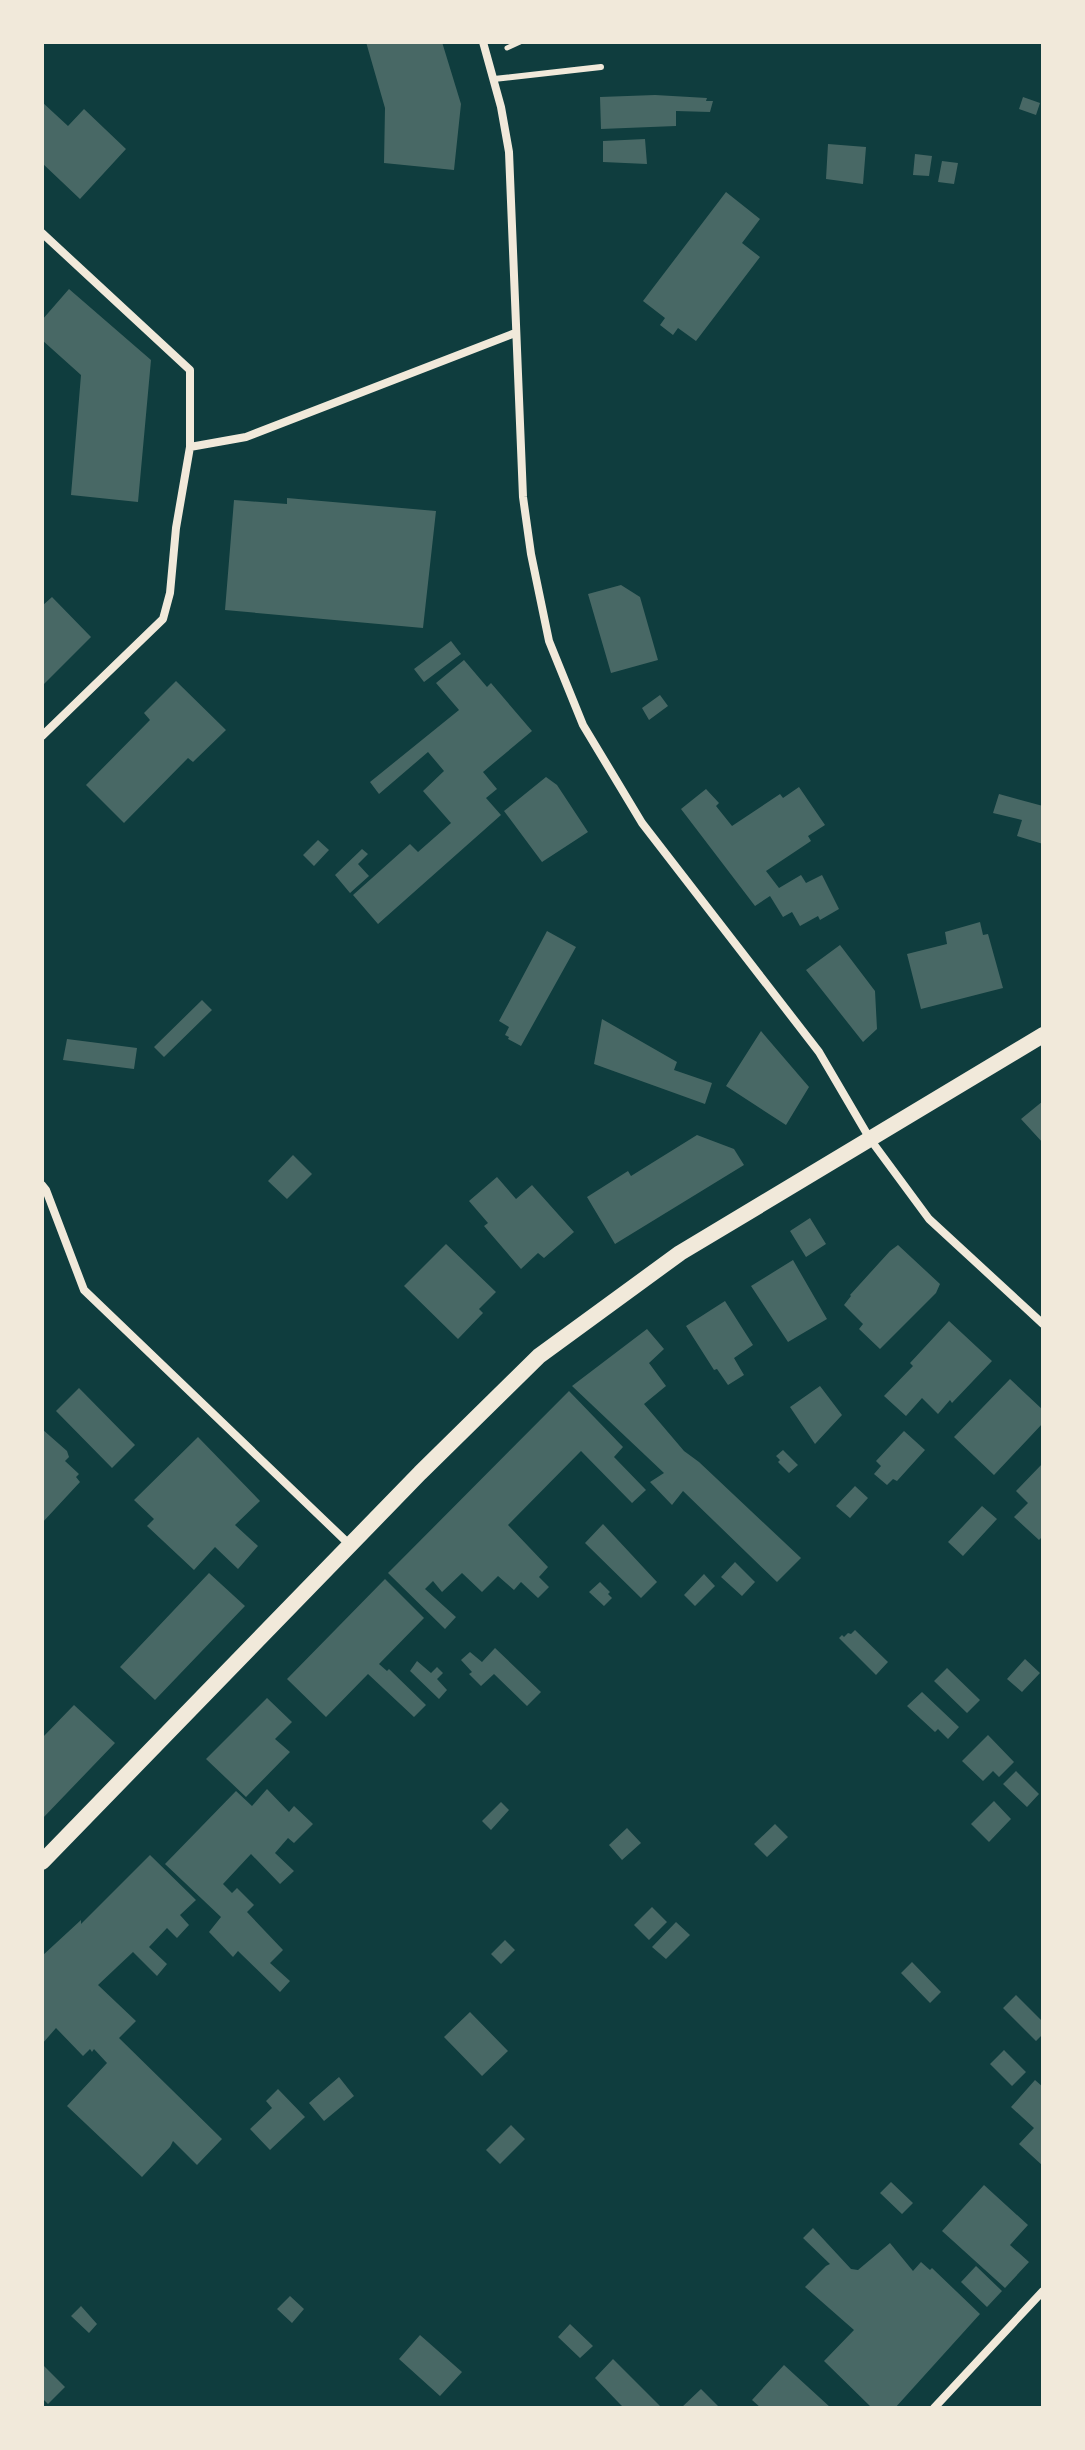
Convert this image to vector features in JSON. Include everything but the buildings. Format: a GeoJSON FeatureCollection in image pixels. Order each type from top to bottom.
{"type":"FeatureCollection","features":[{"type":"Feature","properties":{"kind":"main road"},"geometry":{"type":"LineString","coordinates":[[42,1862],[539,1356],[680,1253],[1043,1035]]}},
{"type":"Feature","properties":{"kind":"street"},"geometry":{"type":"LineString","coordinates":[[483,42],[509,152],[523,497],[531,554],[549,641],[583,725],[642,823],[819,1052],[870,1139],[929,1219],[1043,1324]]}},
{"type":"Feature","properties":{"kind":"street"},"geometry":{"type":"LineString","coordinates":[[42,233],[190,370],[190,447],[176,528],[170,593],[163,619],[42,736]]}},
{"type":"Feature","properties":{"kind":"street"},"geometry":{"type":"LineString","coordinates":[[190,447],[246,437],[515,333]]}},
{"type":"Feature","properties":{"kind":"street"},"geometry":{"type":"LineString","coordinates":[[42,1185],[84,1290],[351,1546]]}},
{"type":"Feature","properties":{"kind":"street"},"geometry":{"type":"LineString","coordinates":[[934,2408],[1043,2291]]}},
{"type":"Feature","properties":{"kind":"lane"},"geometry":{"type":"LineString","coordinates":[[494,79],[601,67]]}}]}
